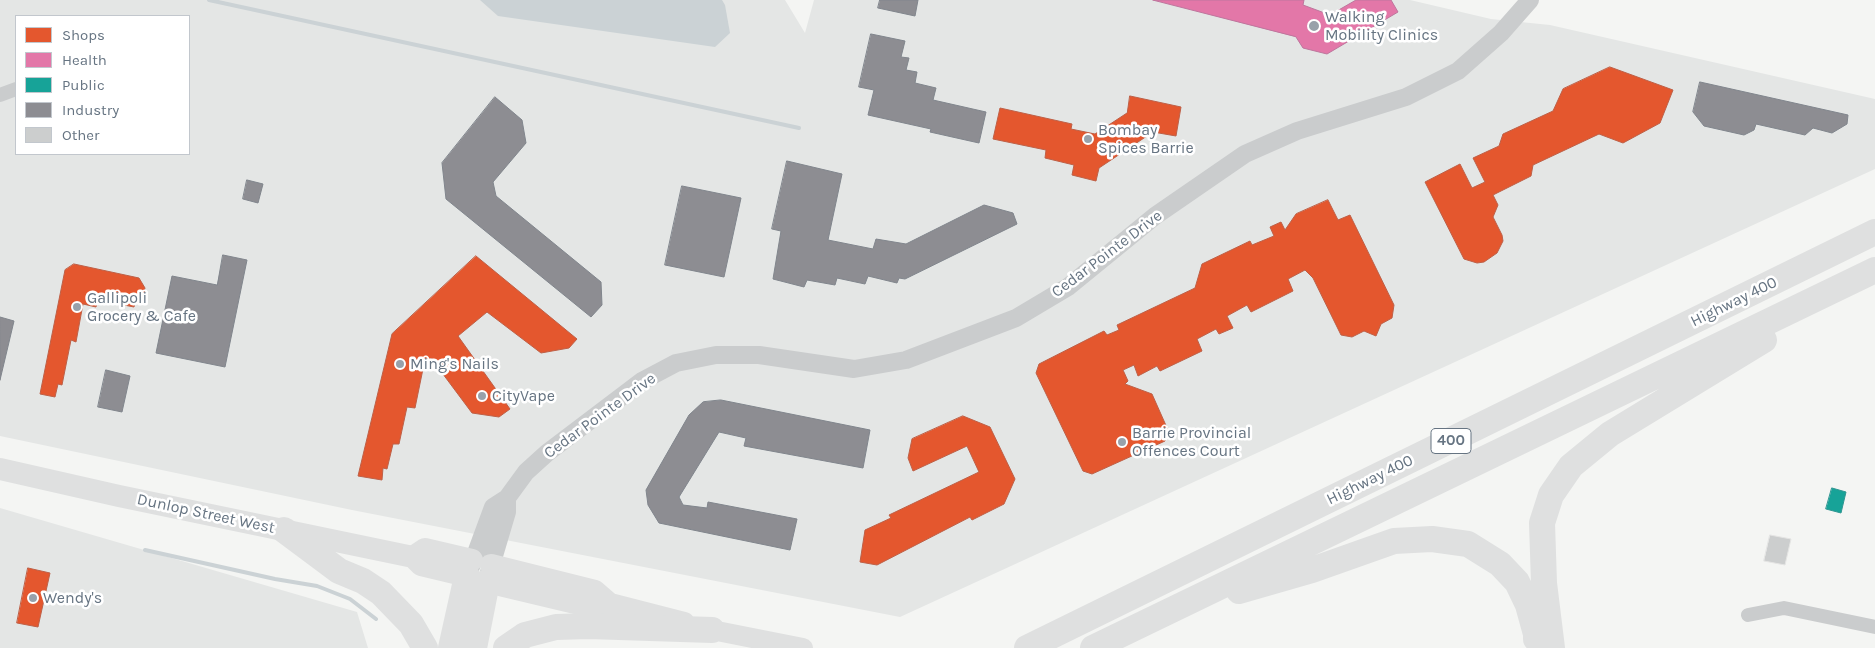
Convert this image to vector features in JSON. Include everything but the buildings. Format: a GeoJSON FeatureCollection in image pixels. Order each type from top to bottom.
{"type":"FeatureCollection","features":[{"type":"Feature","properties":{"kind":"highway","name":"Highway 400"},"geometry":{"type":"LineString","coordinates":[[1027,648],[1875,232]]}},
{"type":"Feature","properties":{"kind":"highway","name":"Highway 400"},"geometry":{"type":"LineString","coordinates":[[1093,648],[1875,270]]}},
{"type":"Feature","properties":{"kind":"highway"},"geometry":{"type":"LineString","coordinates":[[1552,648],[1544,583],[1542,523],[1551,495],[1571,466],[1610,434],[1875,270]]}},
{"type":"Feature","properties":{"kind":"highway"},"geometry":{"type":"LineString","coordinates":[[284,530],[339,570],[363,581],[381,593],[411,624],[425,648]]}},
{"type":"Feature","properties":{"kind":"highway"},"geometry":{"type":"LineString","coordinates":[[1166,612],[1312,570],[1394,541],[1432,539],[1468,544],[1500,564],[1517,582],[1528,605],[1536,634],[1535,648]]}},
{"type":"Feature","properties":{"kind":"highway"},"geometry":{"type":"LineString","coordinates":[[451,648],[480,571]]}},
{"type":"Feature","properties":{"kind":"highway"},"geometry":{"type":"LineString","coordinates":[[474,648],[480,571]]}},
{"type":"Feature","properties":{"kind":"highway"},"geometry":{"type":"LineString","coordinates":[[506,648],[525,635],[556,627],[588,626],[712,630]]}},
{"type":"Feature","properties":{"kind":"main road","name":"Dunlop Street West"},"geometry":{"type":"LineString","coordinates":[[0,469],[413,557],[421,565],[480,571],[592,607],[610,604],[712,630],[803,648]]}},
{"type":"Feature","properties":{"kind":"street","name":"Cedar Pointe Drive"},"geometry":{"type":"LineString","coordinates":[[480,571],[507,512],[507,498],[526,472],[548,452],[642,381],[676,363],[716,355],[760,355],[854,369],[906,360],[1016,318],[1068,287],[1155,216],[1245,154],[1297,131],[1406,97],[1458,71],[1501,33],[1530,0]]}},
{"type":"Feature","properties":{"kind":"street"},"geometry":{"type":"LineString","coordinates":[[0,95],[15,89]]}},
{"type":"Feature","properties":{"kind":"street"},"geometry":{"type":"LineString","coordinates":[[1748,615],[1784,608],[1875,627]]}},
{"type":"Feature","properties":{"kind":"shaded area"},"geometry":{"type":"Polygon","coordinates":[[[0,0],[785,0],[805,33],[814,0],[1410,0],[1491,19],[1550,25],[1875,99],[1875,169],[900,617],[352,510],[0,436],[0,0]]]}},
{"type":"Feature","properties":{"kind":"shaded area"},"geometry":{"type":"Polygon","coordinates":[[[480,0],[722,0],[725,5],[730,33],[715,47],[498,16],[480,0]]]}},
{"type":"Feature","properties":{"kind":"shaded area"},"geometry":{"type":"Polygon","coordinates":[[[0,508],[357,612],[368,648],[0,648],[0,508]]]}},
{"type":"Feature","properties":{"kind":"waterway"},"geometry":{"type":"LineString","coordinates":[[209,0],[799,128]]}},
{"type":"Feature","properties":{"kind":"waterway"},"geometry":{"type":"LineString","coordinates":[[145,550],[275,579],[317,586],[350,599],[376,619]]}},
{"type":"Feature","properties":{"kind":"place","name":"Walking Mobility Clinics"},"geometry":{"type":"Point","coordinates":[1314,26]}},
{"type":"Feature","properties":{"kind":"place","name":"Bombay Spices Barrie"},"geometry":{"type":"Point","coordinates":[1088,139]}},
{"type":"Feature","properties":{"kind":"place","name":"Gallipoli Grocery & Cafe"},"geometry":{"type":"Point","coordinates":[77,307]}},
{"type":"Feature","properties":{"kind":"place","name":"Ming's Nails"},"geometry":{"type":"Point","coordinates":[400,364]}},
{"type":"Feature","properties":{"kind":"place","name":"CityVape"},"geometry":{"type":"Point","coordinates":[482,396]}},
{"type":"Feature","properties":{"kind":"place","name":"Barrie Provincial Offences Court"},"geometry":{"type":"Point","coordinates":[1122,442]}},
{"type":"Feature","properties":{"kind":"place","name":"Wendy's"},"geometry":{"type":"Point","coordinates":[33,598]}}]}
